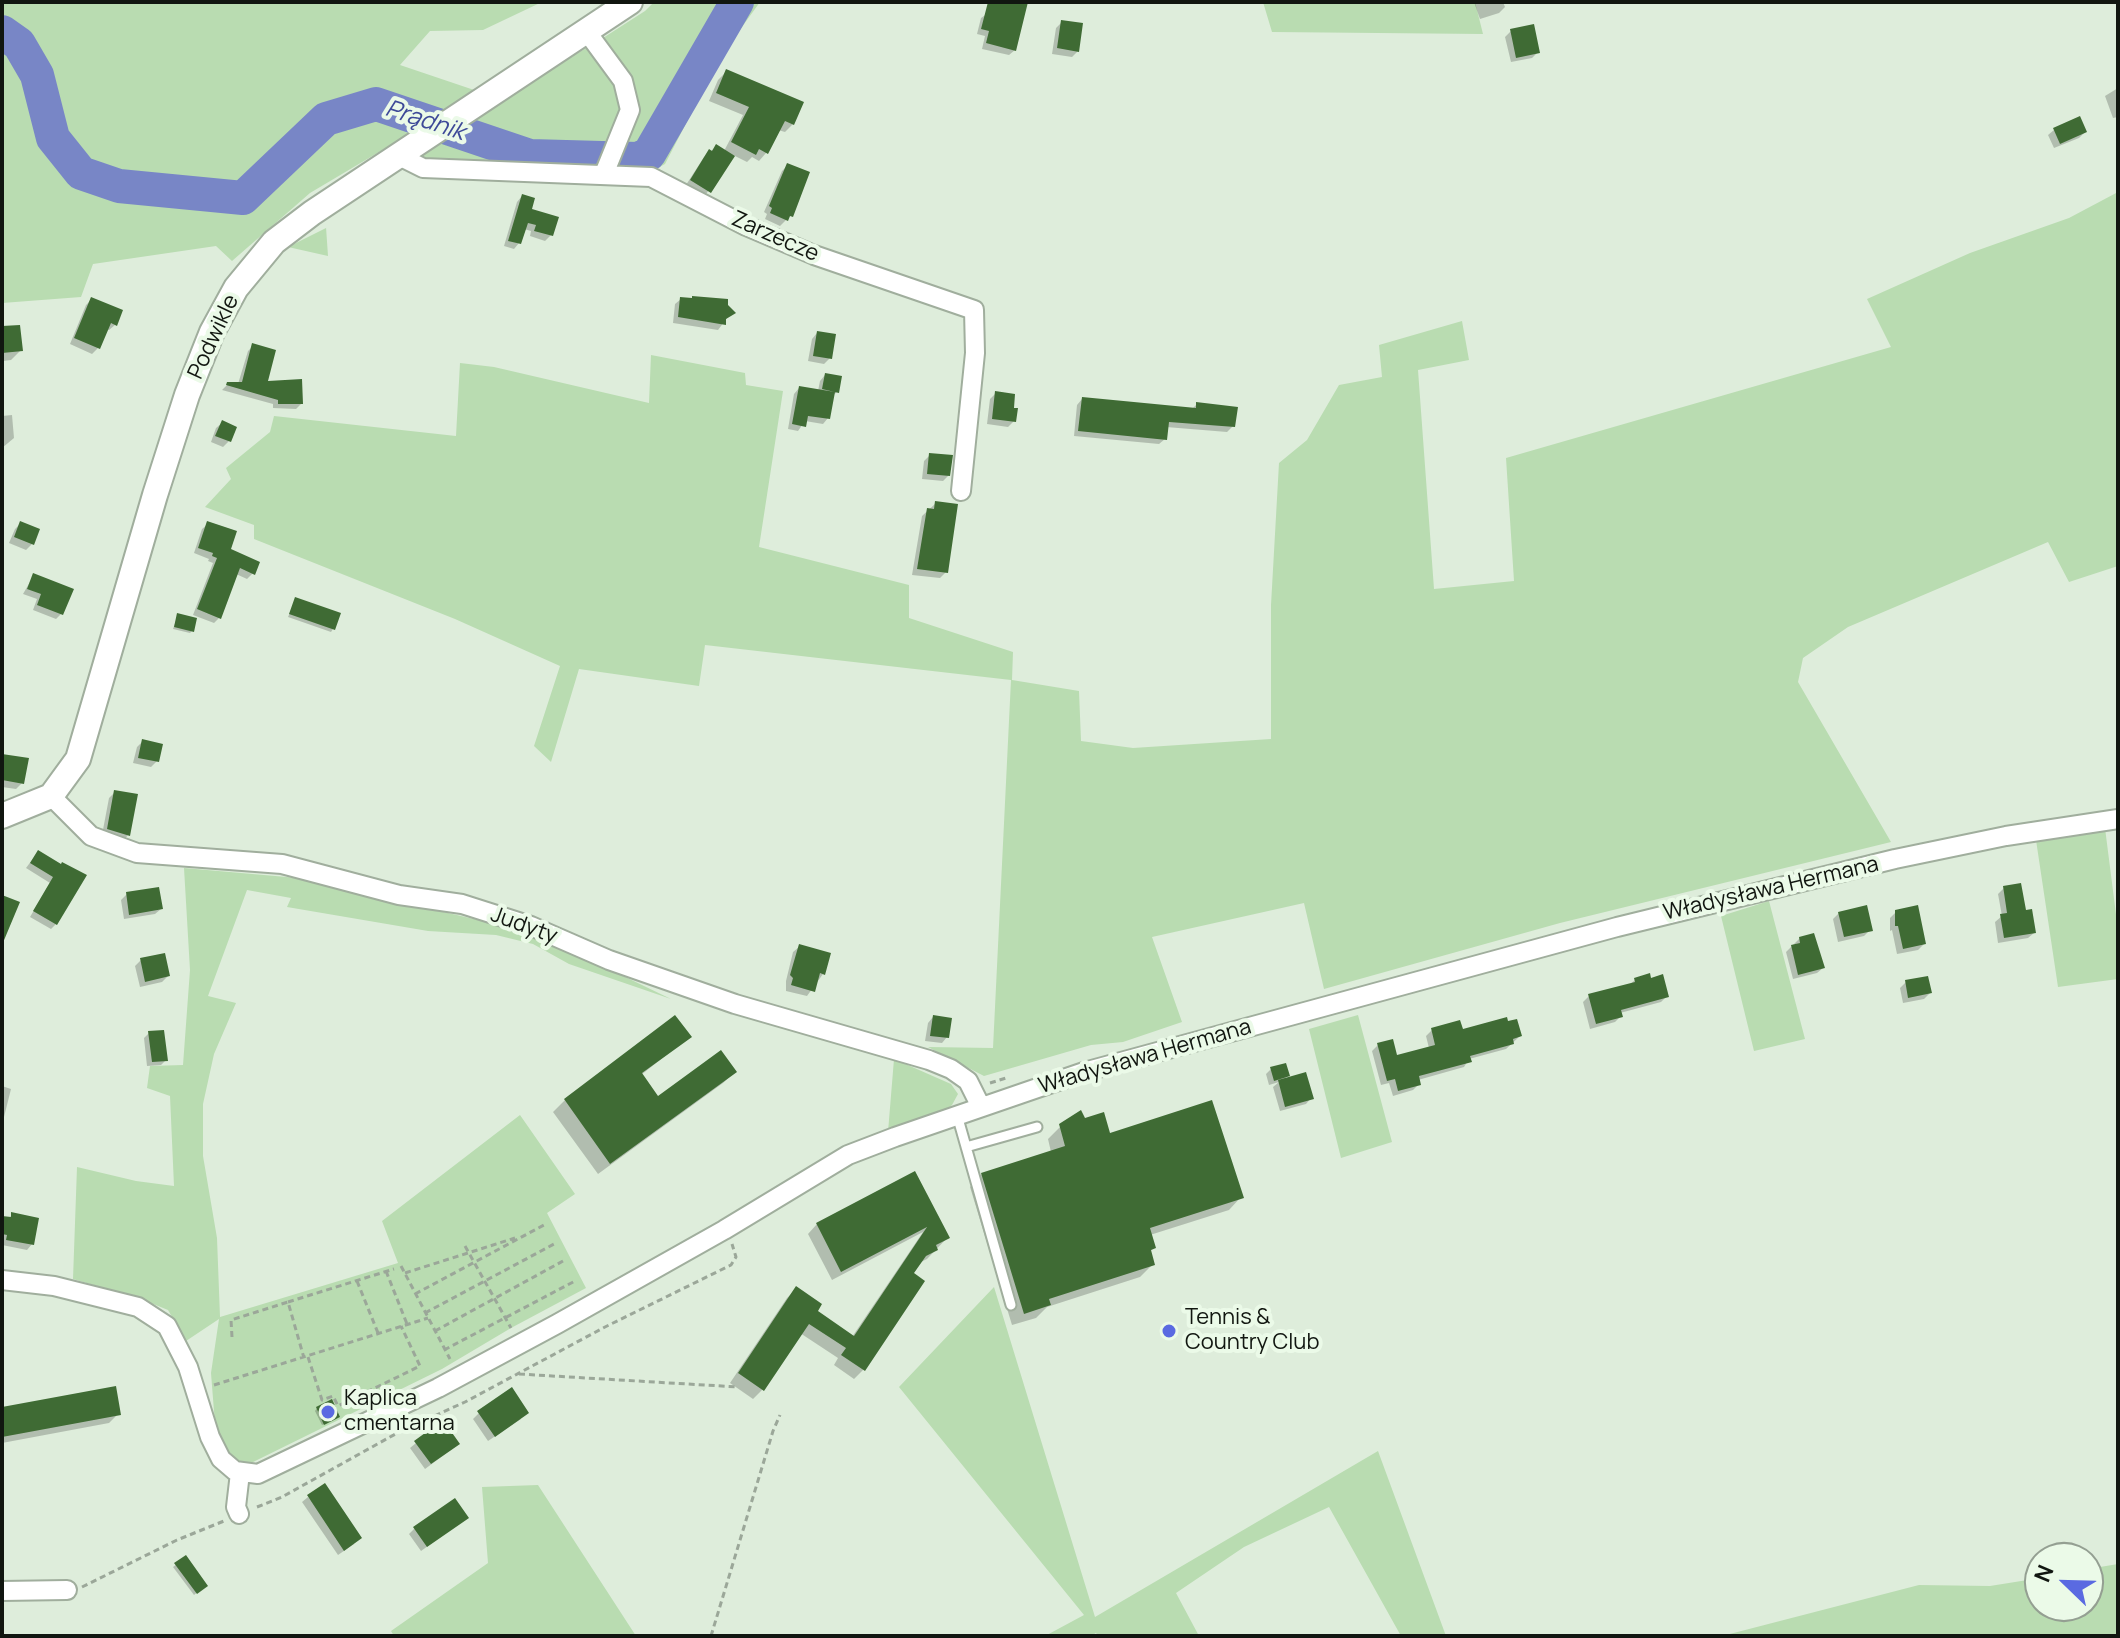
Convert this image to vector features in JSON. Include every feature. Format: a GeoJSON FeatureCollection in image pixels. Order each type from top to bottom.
{"type":"FeatureCollection","features":[{"type":"Feature","properties":{"kind":"street","name":"Podwikle"},"geometry":{"type":"LineString","coordinates":[[51,796],[78,759],[187,395],[212,332],[236,288],[274,242],[312,213],[630,2]]}},
{"type":"Feature","properties":{"kind":"street"},"geometry":{"type":"LineString","coordinates":[[587,32],[623,81],[630,110],[605,172]]}},
{"type":"Feature","properties":{"kind":"street","name":"Zarzecze"},"geometry":{"type":"LineString","coordinates":[[405,151],[423,168],[605,172],[651,177],[746,226],[814,255],[974,310],[975,353],[961,491]]}},
{"type":"Feature","properties":{"kind":"street"},"geometry":{"type":"LineString","coordinates":[[2,816],[51,796]]}},
{"type":"Feature","properties":{"kind":"street","name":"Judyty"},"geometry":{"type":"LineString","coordinates":[[51,796],[91,836],[137,853],[282,864],[399,895],[462,904],[531,926],[609,960],[735,1004],[929,1060],[951,1069],[968,1081],[981,1107]]}},
{"type":"Feature","properties":{"kind":"street","name":"Władysława Hermana"},"geometry":{"type":"LineString","coordinates":[[240,1473],[258,1474],[451,1381],[724,1230],[848,1155],[957,1115],[1095,1069],[1682,910],[1963,845],[2118,819]]}},
{"type":"Feature","properties":{"kind":"street"},"geometry":{"type":"LineString","coordinates":[[2,1280],[54,1286],[138,1307],[167,1326],[188,1367],[210,1437],[221,1459],[240,1473],[236,1507],[239,1514]]}},
{"type":"Feature","properties":{"kind":"street"},"geometry":{"type":"LineString","coordinates":[[2,1591],[67,1590]]}},
{"type":"Feature","properties":{"kind":"lane"},"geometry":{"type":"LineString","coordinates":[[957,1115],[1011,1305]]}},
{"type":"Feature","properties":{"kind":"lane"},"geometry":{"type":"LineString","coordinates":[[966,1147],[1037,1127]]}},
{"type":"Feature","properties":{"kind":"path"},"geometry":{"type":"LineString","coordinates":[[415,1294],[544,1225]]}},
{"type":"Feature","properties":{"kind":"path"},"geometry":{"type":"LineString","coordinates":[[405,1273],[523,1236]]}},
{"type":"Feature","properties":{"kind":"path"},"geometry":{"type":"LineString","coordinates":[[67,1590],[103,1578],[177,1540],[282,1497],[399,1432],[465,1402],[731,1265],[736,1252],[727,1236]]}},
{"type":"Feature","properties":{"kind":"path"},"geometry":{"type":"LineString","coordinates":[[195,1390],[407,1324],[556,1243]]}},
{"type":"Feature","properties":{"kind":"path"},"geometry":{"type":"LineString","coordinates":[[465,1246],[511,1328]]}},
{"type":"Feature","properties":{"kind":"path"},"geometry":{"type":"LineString","coordinates":[[435,1331],[563,1261]]}},
{"type":"Feature","properties":{"kind":"path"},"geometry":{"type":"LineString","coordinates":[[401,1266],[450,1359]]}},
{"type":"Feature","properties":{"kind":"path"},"geometry":{"type":"LineString","coordinates":[[232,1337],[231,1320],[394,1269]]}},
{"type":"Feature","properties":{"kind":"path"},"geometry":{"type":"LineString","coordinates":[[386,1271],[407,1324]]}},
{"type":"Feature","properties":{"kind":"path"},"geometry":{"type":"LineString","coordinates":[[357,1281],[378,1334]]}},
{"type":"Feature","properties":{"kind":"path"},"geometry":{"type":"LineString","coordinates":[[444,1350],[575,1281]]}},
{"type":"Feature","properties":{"kind":"path"},"geometry":{"type":"LineString","coordinates":[[288,1302],[322,1400],[333,1396],[338,1406],[420,1366],[401,1326]]}},
{"type":"Feature","properties":{"kind":"path"},"geometry":{"type":"LineString","coordinates":[[516,1374],[738,1387]]}},
{"type":"Feature","properties":{"kind":"path"},"geometry":{"type":"LineString","coordinates":[[711,1636],[780,1415]]}},
{"type":"Feature","properties":{"kind":"green space"},"geometry":{"type":"Polygon","coordinates":[[[2,2],[542,2],[483,30],[430,31],[400,65],[480,92],[310,193],[232,261],[216,246],[93,264],[81,297],[2,303],[2,2]]]}},
{"type":"Feature","properties":{"kind":"green space"},"geometry":{"type":"Polygon","coordinates":[[[654,2],[760,2],[721,56],[665,164],[652,171],[427,162],[420,154],[478,113],[603,38],[654,2]]]}},
{"type":"Feature","properties":{"kind":"green space"},"geometry":{"type":"Polygon","coordinates":[[[1263,2],[1475,2],[1483,34],[1272,32],[1263,2]]]}},
{"type":"Feature","properties":{"kind":"green space"},"geometry":{"type":"Polygon","coordinates":[[[2118,192],[2118,566],[2069,582],[2048,542],[1848,627],[1803,658],[1798,682],[1891,842],[1560,923],[1324,989],[1304,903],[1152,937],[1182,1022],[1123,1042],[1091,1045],[984,1076],[928,1047],[993,1048],[1011,680],[705,645],[699,686],[579,669],[551,762],[534,746],[560,666],[455,619],[254,539],[254,525],[205,507],[231,479],[226,468],[270,432],[274,416],[456,436],[460,363],[494,367],[649,403],[651,355],[745,373],[746,385],[783,391],[759,547],[909,585],[909,618],[1013,652],[1012,680],[1079,691],[1081,741],[1133,748],[1271,739],[1271,605],[1279,463],[1307,440],[1339,385],[1382,377],[1379,345],[1462,321],[1469,360],[1418,370],[1434,589],[1514,581],[1506,458],[1891,347],[1867,299],[1970,253],[2069,218],[2118,192]]]}},
{"type":"Feature","properties":{"kind":"green space"},"geometry":{"type":"Polygon","coordinates":[[[326,228],[328,256],[288,247],[326,228]]]}},
{"type":"Feature","properties":{"kind":"green space"},"geometry":{"type":"Polygon","coordinates":[[[2105,828],[2118,930],[2118,979],[2058,987],[2036,840],[2105,828]]]}},
{"type":"Feature","properties":{"kind":"green space"},"geometry":{"type":"Polygon","coordinates":[[[184,868],[298,878],[534,933],[671,999],[569,964],[533,944],[496,935],[428,931],[287,907],[291,898],[247,890],[208,996],[236,1003],[214,1054],[203,1104],[203,1156],[217,1238],[220,1317],[398,1263],[382,1221],[520,1115],[575,1194],[547,1213],[586,1288],[442,1369],[249,1464],[229,1458],[215,1424],[211,1373],[219,1319],[186,1341],[168,1310],[73,1279],[77,1167],[174,1186],[170,1096],[147,1088],[150,1066],[183,1065],[190,970],[184,868]]]}},
{"type":"Feature","properties":{"kind":"green space"},"geometry":{"type":"Polygon","coordinates":[[[1769,901],[1805,1039],[1754,1051],[1721,916],[1769,901]]]}},
{"type":"Feature","properties":{"kind":"green space"},"geometry":{"type":"Polygon","coordinates":[[[1358,1015],[1392,1142],[1341,1158],[1309,1029],[1358,1015]]]}},
{"type":"Feature","properties":{"kind":"green space"},"geometry":{"type":"Polygon","coordinates":[[[894,1059],[951,1084],[958,1094],[952,1105],[937,1117],[888,1132],[894,1059]]]}},
{"type":"Feature","properties":{"kind":"green space"},"geometry":{"type":"Polygon","coordinates":[[[994,1287],[1095,1617],[1378,1451],[1446,1636],[1401,1636],[1329,1507],[1244,1547],[1176,1593],[1199,1636],[1098,1636],[1096,1633],[1091,1636],[1045,1636],[1084,1615],[899,1387],[994,1287]]]}},
{"type":"Feature","properties":{"kind":"green space"},"geometry":{"type":"Polygon","coordinates":[[[538,1485],[636,1636],[394,1636],[391,1631],[488,1563],[482,1487],[538,1485]]]}},
{"type":"Feature","properties":{"kind":"green space"},"geometry":{"type":"Polygon","coordinates":[[[2118,1564],[2118,1636],[1722,1636],[1919,1585],[1990,1586],[2024,1581],[2024,1622],[2104,1622],[2104,1566],[2118,1564]]]}},
{"type":"Feature","properties":{"kind":"building"},"geometry":{"type":"Polygon","coordinates":[[[988,2],[1028,2],[1016,51],[986,43],[989,31],[981,29],[988,2]]]}},
{"type":"Feature","properties":{"kind":"building"},"geometry":{"type":"Polygon","coordinates":[[[1061,20],[1083,23],[1079,52],[1057,48],[1061,20]]]}},
{"type":"Feature","properties":{"kind":"building"},"geometry":{"type":"Polygon","coordinates":[[[1534,24],[1540,53],[1516,58],[1510,29],[1534,24]]]}},
{"type":"Feature","properties":{"kind":"building"},"geometry":{"type":"Polygon","coordinates":[[[726,69],[804,102],[794,125],[785,121],[768,154],[759,149],[756,155],[731,142],[749,107],[716,93],[726,69]]]}},
{"type":"Feature","properties":{"kind":"building"},"geometry":{"type":"Polygon","coordinates":[[[2080,116],[2087,132],[2060,144],[2053,128],[2080,116]]]}},
{"type":"Feature","properties":{"kind":"building"},"geometry":{"type":"Polygon","coordinates":[[[716,144],[735,156],[711,193],[690,180],[709,149],[712,151],[716,144]]]}},
{"type":"Feature","properties":{"kind":"building"},"geometry":{"type":"Polygon","coordinates":[[[787,163],[810,172],[793,217],[790,216],[788,221],[770,213],[772,208],[769,206],[787,163]]]}},
{"type":"Feature","properties":{"kind":"building"},"geometry":{"type":"Polygon","coordinates":[[[522,194],[535,198],[532,209],[559,217],[553,236],[534,231],[536,225],[528,223],[521,244],[508,241],[522,194]]]}},
{"type":"Feature","properties":{"kind":"building"},"geometry":{"type":"Polygon","coordinates":[[[91,297],[123,310],[117,326],[111,323],[100,349],[74,338],[91,297]]]}},
{"type":"Feature","properties":{"kind":"building"},"geometry":{"type":"Polygon","coordinates":[[[680,297],[728,299],[728,305],[736,313],[726,319],[726,325],[678,317],[680,297]]]}},
{"type":"Feature","properties":{"kind":"building"},"geometry":{"type":"Polygon","coordinates":[[[20,325],[23,351],[2,353],[2,326],[20,325]]]}},
{"type":"Feature","properties":{"kind":"building"},"geometry":{"type":"Polygon","coordinates":[[[817,331],[836,334],[832,359],[813,356],[817,331]]]}},
{"type":"Feature","properties":{"kind":"building"},"geometry":{"type":"Polygon","coordinates":[[[252,343],[276,350],[268,381],[302,379],[303,404],[278,404],[278,400],[226,385],[227,382],[242,382],[252,343]]]}},
{"type":"Feature","properties":{"kind":"building"},"geometry":{"type":"Polygon","coordinates":[[[825,373],[842,376],[839,393],[822,389],[825,373]]]}},
{"type":"Feature","properties":{"kind":"building"},"geometry":{"type":"Polygon","coordinates":[[[799,386],[835,392],[830,419],[808,416],[806,427],[792,424],[799,386]]]}},
{"type":"Feature","properties":{"kind":"building"},"geometry":{"type":"Polygon","coordinates":[[[995,391],[1015,394],[1014,408],[1018,408],[1016,422],[992,419],[995,391]]]}},
{"type":"Feature","properties":{"kind":"building"},"geometry":{"type":"Polygon","coordinates":[[[1082,397],[1196,408],[1196,402],[1238,407],[1235,427],[1169,422],[1167,440],[1078,431],[1082,397]]]}},
{"type":"Feature","properties":{"kind":"building"},"geometry":{"type":"Polygon","coordinates":[[[222,420],[237,427],[231,442],[215,436],[222,420]]]}},
{"type":"Feature","properties":{"kind":"building"},"geometry":{"type":"Polygon","coordinates":[[[929,453],[953,455],[950,476],[927,474],[929,453]]]}},
{"type":"Feature","properties":{"kind":"building"},"geometry":{"type":"Polygon","coordinates":[[[935,501],[958,504],[948,573],[917,569],[927,508],[934,509],[935,501]]]}},
{"type":"Feature","properties":{"kind":"building"},"geometry":{"type":"Polygon","coordinates":[[[20,521],[40,529],[34,545],[14,537],[20,521]]]}},
{"type":"Feature","properties":{"kind":"building"},"geometry":{"type":"Polygon","coordinates":[[[207,521],[237,531],[231,549],[260,562],[255,575],[240,568],[221,619],[197,609],[217,558],[212,556],[213,553],[198,548],[207,521]]]}},
{"type":"Feature","properties":{"kind":"building"},"geometry":{"type":"Polygon","coordinates":[[[33,573],[74,589],[63,615],[37,605],[41,594],[27,589],[33,573]]]}},
{"type":"Feature","properties":{"kind":"building"},"geometry":{"type":"Polygon","coordinates":[[[295,597],[341,613],[335,630],[289,614],[295,597]]]}},
{"type":"Feature","properties":{"kind":"building"},"geometry":{"type":"Polygon","coordinates":[[[177,613],[197,618],[194,632],[174,627],[177,613]]]}},
{"type":"Feature","properties":{"kind":"building"},"geometry":{"type":"Polygon","coordinates":[[[142,739],[163,744],[159,762],[138,758],[142,739]]]}},
{"type":"Feature","properties":{"kind":"building"},"geometry":{"type":"Polygon","coordinates":[[[2,754],[29,758],[24,784],[2,780],[2,754]]]}},
{"type":"Feature","properties":{"kind":"building"},"geometry":{"type":"Polygon","coordinates":[[[114,790],[138,794],[130,836],[107,829],[114,790]]]}},
{"type":"Feature","properties":{"kind":"building"},"geometry":{"type":"Polygon","coordinates":[[[38,850],[87,875],[57,925],[33,911],[53,877],[30,863],[38,850]]]}},
{"type":"Feature","properties":{"kind":"building"},"geometry":{"type":"Polygon","coordinates":[[[2021,883],[2026,910],[2032,909],[2036,933],[2004,938],[2000,914],[2007,913],[2003,886],[2021,883]]]}},
{"type":"Feature","properties":{"kind":"building"},"geometry":{"type":"Polygon","coordinates":[[[159,887],[163,909],[129,915],[126,892],[159,887]]]}},
{"type":"Feature","properties":{"kind":"building"},"geometry":{"type":"Polygon","coordinates":[[[2,895],[20,902],[2,945],[2,895]]]}},
{"type":"Feature","properties":{"kind":"building"},"geometry":{"type":"Polygon","coordinates":[[[1867,905],[1873,931],[1844,937],[1838,912],[1867,905]]]}},
{"type":"Feature","properties":{"kind":"building"},"geometry":{"type":"Polygon","coordinates":[[[1918,905],[1926,944],[1903,949],[1898,926],[1895,926],[1895,910],[1918,905]]]}},
{"type":"Feature","properties":{"kind":"building"},"geometry":{"type":"Polygon","coordinates":[[[1814,933],[1825,968],[1798,975],[1791,945],[1800,943],[1799,937],[1814,933]]]}},
{"type":"Feature","properties":{"kind":"building"},"geometry":{"type":"Polygon","coordinates":[[[799,944],[831,953],[825,975],[820,973],[815,992],[791,985],[793,978],[790,975],[799,944]]]}},
{"type":"Feature","properties":{"kind":"building"},"geometry":{"type":"Polygon","coordinates":[[[165,953],[170,976],[145,982],[140,958],[165,953]]]}},
{"type":"Feature","properties":{"kind":"building"},"geometry":{"type":"Polygon","coordinates":[[[1650,973],[1651,978],[1663,974],[1669,997],[1621,1010],[1623,1017],[1596,1024],[1588,994],[1635,982],[1634,978],[1650,973]]]}},
{"type":"Feature","properties":{"kind":"building"},"geometry":{"type":"Polygon","coordinates":[[[1928,976],[1932,993],[1908,998],[1905,980],[1928,976]]]}},
{"type":"Feature","properties":{"kind":"building"},"geometry":{"type":"Polygon","coordinates":[[[675,1015],[692,1037],[642,1073],[658,1096],[721,1050],[737,1072],[610,1164],[564,1099],[675,1015]]]}},
{"type":"Feature","properties":{"kind":"building"},"geometry":{"type":"Polygon","coordinates":[[[933,1015],[952,1018],[949,1038],[930,1036],[933,1015]]]}},
{"type":"Feature","properties":{"kind":"building"},"geometry":{"type":"Polygon","coordinates":[[[1507,1017],[1508,1021],[1517,1019],[1522,1036],[1513,1039],[1514,1044],[1470,1056],[1472,1062],[1419,1076],[1421,1085],[1398,1091],[1395,1079],[1387,1081],[1377,1043],[1393,1039],[1397,1055],[1435,1045],[1431,1028],[1460,1020],[1463,1029],[1507,1017]]]}},
{"type":"Feature","properties":{"kind":"building"},"geometry":{"type":"Polygon","coordinates":[[[164,1030],[168,1061],[152,1062],[148,1031],[164,1030]]]}},
{"type":"Feature","properties":{"kind":"building"},"geometry":{"type":"Polygon","coordinates":[[[1286,1063],[1290,1076],[1274,1081],[1270,1067],[1286,1063]]]}},
{"type":"Feature","properties":{"kind":"building"},"geometry":{"type":"Polygon","coordinates":[[[1306,1072],[1314,1099],[1285,1107],[1278,1080],[1306,1072]]]}},
{"type":"Feature","properties":{"kind":"building"},"geometry":{"type":"Polygon","coordinates":[[[1212,1100],[1244,1198],[1150,1228],[1156,1248],[1151,1250],[1155,1265],[1049,1299],[1051,1305],[1024,1314],[981,1173],[1065,1146],[1059,1124],[1081,1110],[1085,1118],[1104,1112],[1110,1133],[1212,1100]]]}},
{"type":"Feature","properties":{"kind":"building"},"geometry":{"type":"Polygon","coordinates":[[[915,1171],[950,1238],[936,1245],[938,1250],[926,1256],[914,1273],[925,1281],[865,1371],[841,1355],[846,1348],[809,1324],[764,1391],[738,1373],[796,1286],[822,1304],[818,1311],[854,1336],[927,1227],[841,1272],[816,1223],[915,1171]]]}},
{"type":"Feature","properties":{"kind":"building"},"geometry":{"type":"Polygon","coordinates":[[[11,1212],[39,1218],[34,1245],[6,1240],[7,1235],[2,1234],[2,1216],[11,1217],[11,1212]]]}},
{"type":"Feature","properties":{"kind":"building"},"geometry":{"type":"Polygon","coordinates":[[[116,1386],[121,1415],[2,1437],[2,1407],[116,1386]]]}},
{"type":"Feature","properties":{"kind":"building"},"geometry":{"type":"Polygon","coordinates":[[[512,1387],[529,1413],[495,1437],[477,1411],[512,1387]]]}},
{"type":"Feature","properties":{"kind":"building","name":"Kaplica cmentarna"},"geometry":{"type":"Polygon","coordinates":[[[332,1399],[340,1417],[324,1425],[316,1407],[332,1399]]]}},
{"type":"Feature","properties":{"kind":"building"},"geometry":{"type":"Polygon","coordinates":[[[443,1420],[460,1444],[431,1464],[414,1441],[443,1420]]]}},
{"type":"Feature","properties":{"kind":"building"},"geometry":{"type":"Polygon","coordinates":[[[325,1483],[362,1538],[344,1551],[307,1495],[325,1483]]]}},
{"type":"Feature","properties":{"kind":"building"},"geometry":{"type":"Polygon","coordinates":[[[455,1498],[469,1518],[427,1547],[413,1527],[455,1498]]]}},
{"type":"Feature","properties":{"kind":"building"},"geometry":{"type":"Polygon","coordinates":[[[186,1555],[208,1586],[197,1594],[174,1563],[186,1555]]]}},
{"type":"Feature","properties":{"kind":"waterway","name":"Prądnik"},"geometry":{"type":"LineString","coordinates":[[2,32],[19,44],[37,75],[53,138],[81,173],[119,186],[243,198],[326,119],[376,104],[530,156],[638,159],[649,154],[737,2]]}},
{"type":"Feature","properties":{"kind":"place","name":"Tennis & Country Club"},"geometry":{"type":"Point","coordinates":[1169,1331]}},
{"type":"Feature","properties":{"kind":"place","name":"Kaplica cmentarna"},"geometry":{"type":"Point","coordinates":[328,1412]}}]}
